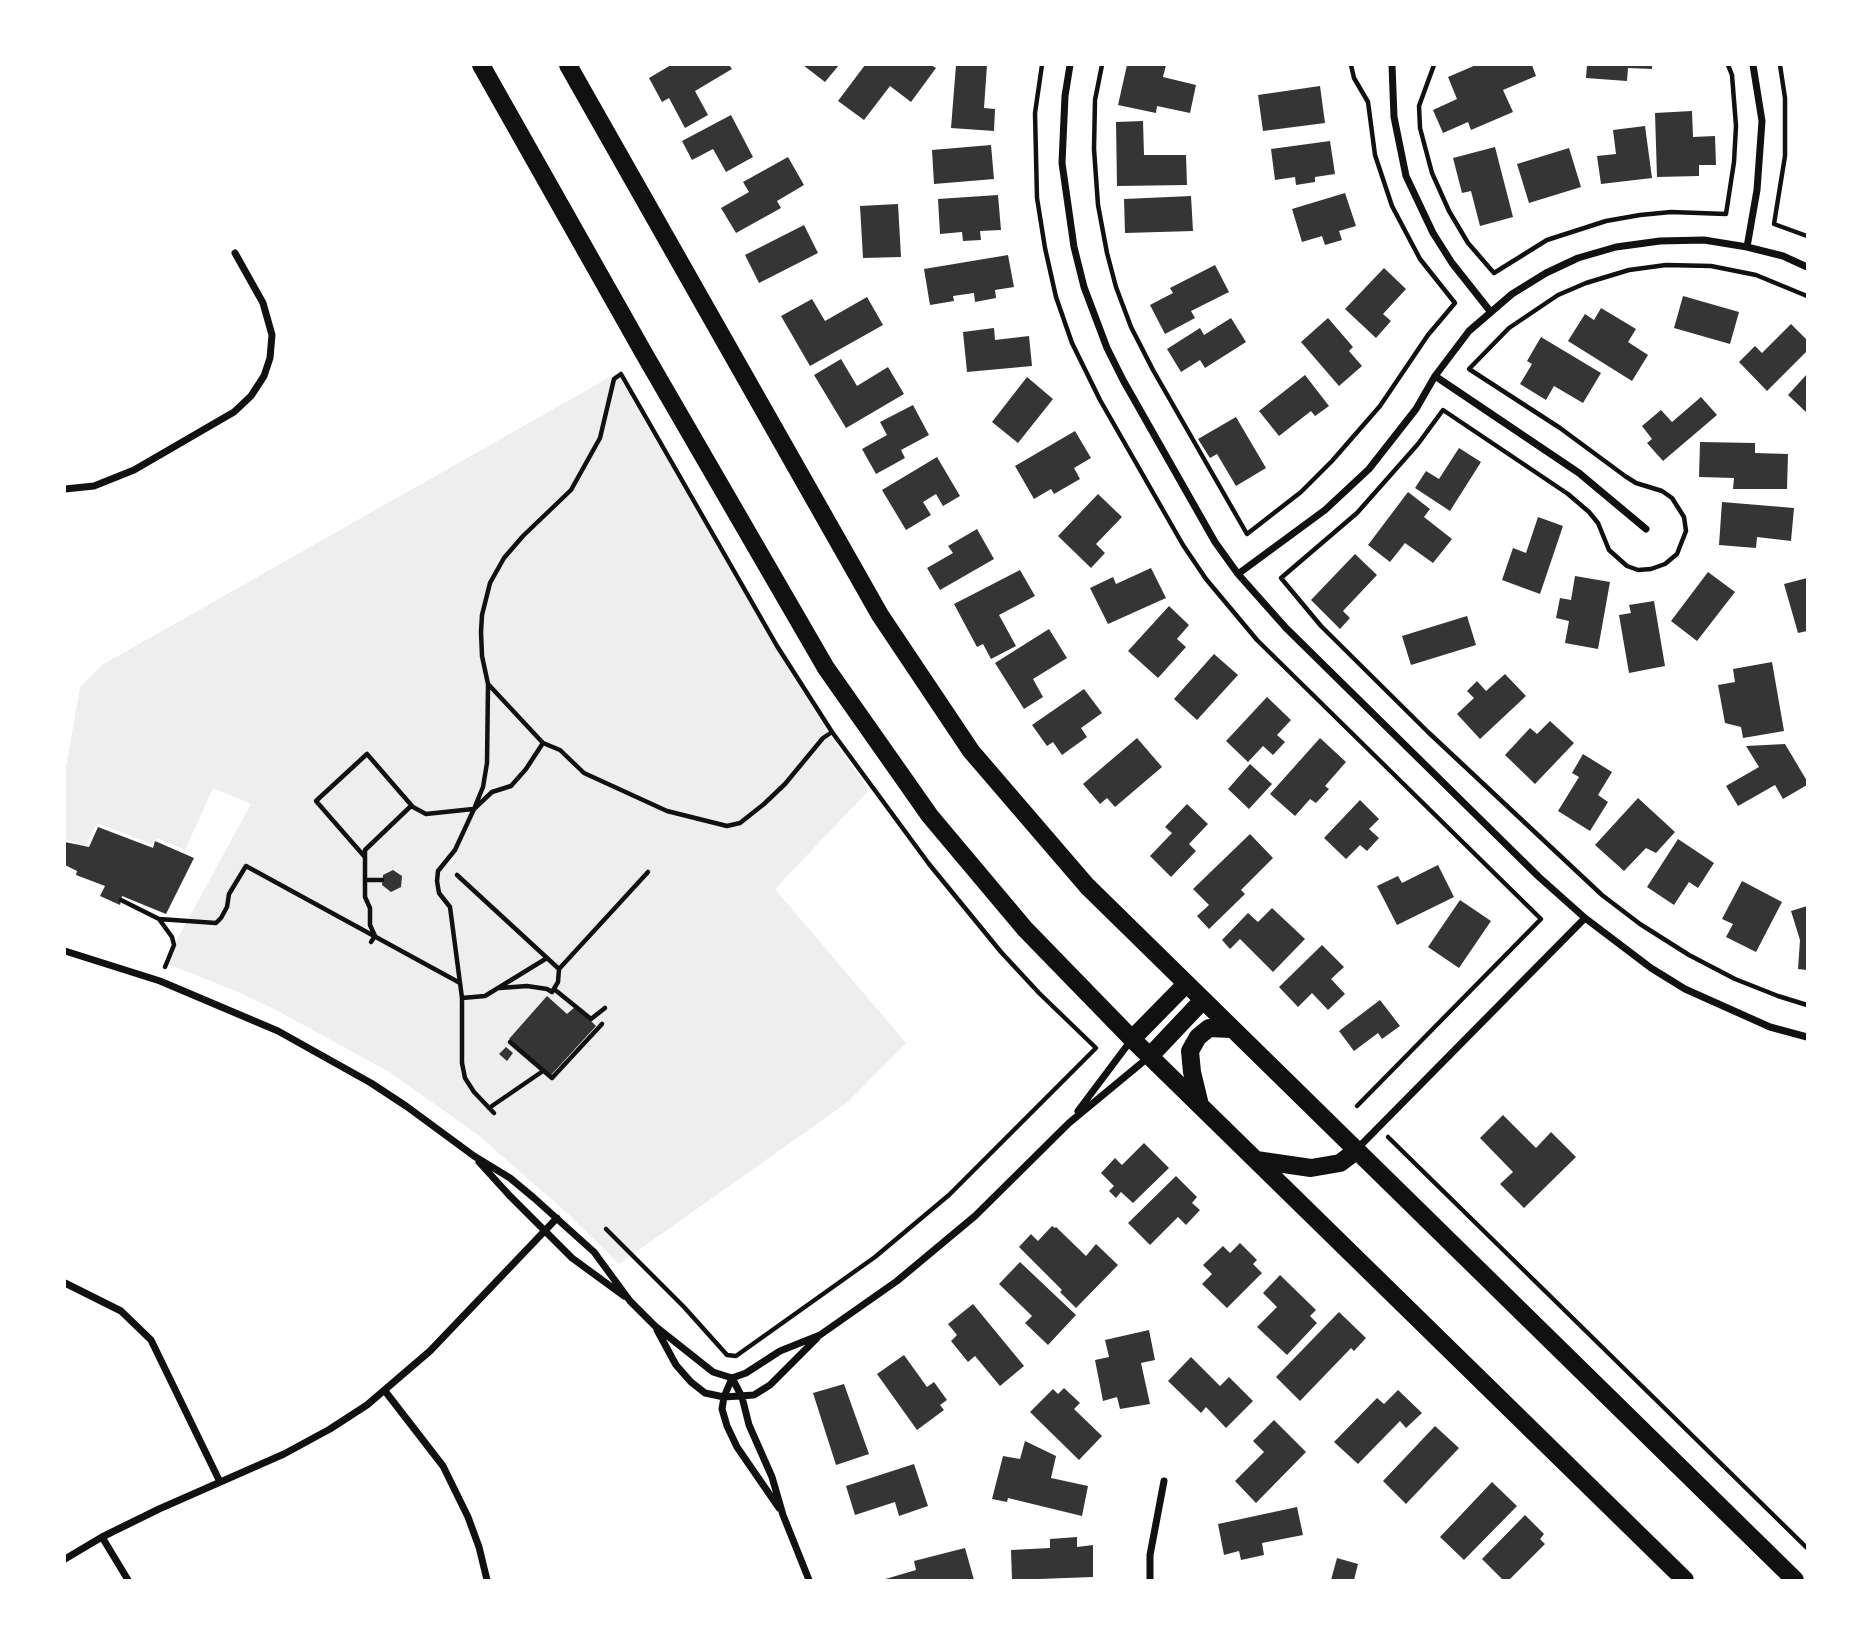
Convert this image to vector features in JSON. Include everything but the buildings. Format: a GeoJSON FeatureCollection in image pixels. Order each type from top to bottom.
{"type":"FeatureCollection","features":[{"type":"Feature","properties":{"kind":"main road"},"geometry":{"type":"LineString","coordinates":[[481,65],[826,668],[930,816],[1026,929],[1132,1039],[1685,1580]]}},
{"type":"Feature","properties":{"kind":"main road"},"geometry":{"type":"LineString","coordinates":[[568,65],[880,615],[971,751],[1087,886],[1796,1580]]}},
{"type":"Feature","properties":{"kind":"main road"},"geometry":{"type":"LineString","coordinates":[[1132,1039],[1186,984]]}},
{"type":"Feature","properties":{"kind":"main road"},"geometry":{"type":"LineString","coordinates":[[1150,1056],[1203,1000]]}},
{"type":"Feature","properties":{"kind":"main road"},"geometry":{"type":"LineString","coordinates":[[1200,1105],[1190,1051],[1198,1037],[1209,1028],[1231,1029]]}},
{"type":"Feature","properties":{"kind":"main road"},"geometry":{"type":"LineString","coordinates":[[1256,1160],[1311,1168],[1340,1163],[1356,1151]]}},
{"type":"Feature","properties":{"kind":"street"},"geometry":{"type":"LineString","coordinates":[[1070,65],[1065,96],[1062,163],[1068,215],[1084,287],[1107,348],[1123,380],[1215,542],[1238,574],[1296,638],[1539,877],[1585,918],[1651,968],[1685,989],[1770,1027],[1807,1037]]}},
{"type":"Feature","properties":{"kind":"street"},"geometry":{"type":"LineString","coordinates":[[1392,65],[1394,117],[1406,176],[1433,233],[1452,263],[1490,311]]}},
{"type":"Feature","properties":{"kind":"street"},"geometry":{"type":"LineString","coordinates":[[1747,247],[1757,190],[1762,121],[1754,65]]}},
{"type":"Feature","properties":{"kind":"street"},"geometry":{"type":"LineString","coordinates":[[1238,574],[1325,510],[1369,469],[1416,409],[1435,376],[1469,331],[1512,294],[1546,273],[1578,258],[1616,247],[1660,241],[1704,240],[1747,247],[1807,267]]}},
{"type":"Feature","properties":{"kind":"street"},"geometry":{"type":"LineString","coordinates":[[65,489],[94,486],[125,474],[234,412],[251,396],[267,367],[272,335],[263,303],[235,253]]}},
{"type":"Feature","properties":{"kind":"street"},"geometry":{"type":"LineString","coordinates":[[1435,376],[1579,473],[1646,529]]}},
{"type":"Feature","properties":{"kind":"street"},"geometry":{"type":"LineString","coordinates":[[1356,1151],[1585,918]]}},
{"type":"Feature","properties":{"kind":"street"},"geometry":{"type":"LineString","coordinates":[[65,951],[160,981],[278,1031],[406,1106],[474,1156],[510,1178],[557,1218],[594,1252],[630,1301]]}},
{"type":"Feature","properties":{"kind":"street"},"geometry":{"type":"LineString","coordinates":[[1069,1122],[1132,1039]]}},
{"type":"Feature","properties":{"kind":"street"},"geometry":{"type":"LineString","coordinates":[[474,1156],[572,1258],[630,1301],[655,1326],[713,1372],[732,1378],[746,1373],[780,1352],[820,1335],[897,1281],[984,1207],[1069,1122],[1150,1056]]}},
{"type":"Feature","properties":{"kind":"street"},"geometry":{"type":"LineString","coordinates":[[65,1559],[102,1537],[284,1454],[330,1429],[385,1391],[430,1351],[557,1218]]}},
{"type":"Feature","properties":{"kind":"street"},"geometry":{"type":"LineString","coordinates":[[65,1283],[121,1311],[151,1340],[220,1482]]}},
{"type":"Feature","properties":{"kind":"street"},"geometry":{"type":"LineString","coordinates":[[655,1326],[676,1365],[691,1382],[705,1393],[724,1397],[754,1395],[770,1385],[820,1335]]}},
{"type":"Feature","properties":{"kind":"street"},"geometry":{"type":"LineString","coordinates":[[732,1378],[742,1396],[749,1424],[772,1477],[783,1515],[809,1580]]}},
{"type":"Feature","properties":{"kind":"street"},"geometry":{"type":"LineString","coordinates":[[732,1378],[722,1409],[727,1426],[737,1447],[783,1515]]}},
{"type":"Feature","properties":{"kind":"street"},"geometry":{"type":"LineString","coordinates":[[385,1391],[443,1466],[472,1527],[487,1580]]}},
{"type":"Feature","properties":{"kind":"street"},"geometry":{"type":"LineString","coordinates":[[1150,1580],[1150,1555],[1164,1481]]}},
{"type":"Feature","properties":{"kind":"street"},"geometry":{"type":"LineString","coordinates":[[102,1537],[128,1580]]}},
{"type":"Feature","properties":{"kind":"path"},"geometry":{"type":"LineString","coordinates":[[1102,65],[1095,100],[1095,163],[1098,205],[1116,287],[1131,327],[1153,370],[1247,534],[1300,492],[1332,461],[1380,406],[1428,335],[1455,303],[1420,259],[1392,206],[1376,155],[1368,102],[1354,78],[1351,65]]}},
{"type":"Feature","properties":{"kind":"path"},"geometry":{"type":"LineString","coordinates":[[1434,65],[1419,106],[1420,128],[1432,173],[1449,211],[1468,243],[1494,273],[1547,240],[1606,221],[1671,212],[1726,214],[1736,126],[1732,75],[1728,65]]}},
{"type":"Feature","properties":{"kind":"path"},"geometry":{"type":"LineString","coordinates":[[1780,65],[1785,98],[1784,156],[1774,224],[1807,236]]}},
{"type":"Feature","properties":{"kind":"path"},"geometry":{"type":"LineString","coordinates":[[1807,296],[1755,275],[1711,266],[1666,265],[1629,270],[1558,295],[1509,328],[1469,369],[1560,428],[1636,483],[1662,491],[1672,498],[1684,517],[1686,531],[1677,554],[1665,564],[1638,570],[1627,566],[1609,550],[1598,523],[1589,512],[1568,494],[1443,410],[1406,458],[1357,513],[1281,578],[1321,626],[1428,732],[1602,895],[1640,925],[1689,955],[1735,979],[1807,1005]]}},
{"type":"Feature","properties":{"kind":"path"},"geometry":{"type":"LineString","coordinates":[[494,1113],[465,1078],[461,1053],[462,998],[450,907],[439,893],[438,871],[454,850],[474,809],[483,787],[488,763],[488,684],[482,656],[481,632],[490,583],[504,558],[523,536],[571,490],[600,438],[614,379],[621,374],[777,646],[832,732],[929,864],[1002,952],[1039,993],[1096,1048],[940,1203],[875,1257],[736,1356],[727,1355],[684,1307],[606,1229]]}},
{"type":"Feature","properties":{"kind":"path"},"geometry":{"type":"LineString","coordinates":[[488,684],[543,743],[560,750],[584,773],[667,811],[727,827],[740,823],[764,804],[785,784],[823,738],[832,732]]}},
{"type":"Feature","properties":{"kind":"path"},"geometry":{"type":"LineString","coordinates":[[375,936],[370,925],[370,908],[365,897],[365,850],[411,806],[426,814],[474,809],[492,792],[511,786],[543,743]]}},
{"type":"Feature","properties":{"kind":"path"},"geometry":{"type":"LineString","coordinates":[[365,857],[316,801],[367,754],[415,809]]}},
{"type":"Feature","properties":{"kind":"path"},"geometry":{"type":"LineString","coordinates":[[121,900],[159,919],[216,923],[227,907],[229,894],[246,866],[460,983]]}},
{"type":"Feature","properties":{"kind":"path"},"geometry":{"type":"LineString","coordinates":[[500,988],[527,986],[552,992],[558,982],[559,969],[648,873]]}},
{"type":"Feature","properties":{"kind":"path"},"geometry":{"type":"LineString","coordinates":[[457,875],[559,969]]}},
{"type":"Feature","properties":{"kind":"path"},"geometry":{"type":"LineString","coordinates":[[366,880],[382,880]]}},
{"type":"Feature","properties":{"kind":"path"},"geometry":{"type":"LineString","coordinates":[[159,919],[174,941],[160,981]]}},
{"type":"Feature","properties":{"kind":"path"},"geometry":{"type":"LineString","coordinates":[[371,942],[375,936]]}},
{"type":"Feature","properties":{"kind":"path"},"geometry":{"type":"LineString","coordinates":[[462,998],[485,996],[547,958]]}},
{"type":"Feature","properties":{"kind":"path"},"geometry":{"type":"LineString","coordinates":[[554,989],[591,1019],[605,1008]]}},
{"type":"Feature","properties":{"kind":"path"},"geometry":{"type":"LineString","coordinates":[[510,1042],[552,1078],[604,1026],[595,1017]]}},
{"type":"Feature","properties":{"kind":"path"},"geometry":{"type":"LineString","coordinates":[[489,1108],[543,1070]]}},
{"type":"Feature","properties":{"kind":"path"},"geometry":{"type":"LineString","coordinates":[[1377,1128],[1401,1148],[1807,1548]]}},
{"type":"Feature","properties":{"kind":"shaded area"},"geometry":{"type":"Polygon","coordinates":[[[617,373],[787,667],[869,790],[775,889],[906,1043],[848,1102],[619,1264],[565,1211],[477,1134],[389,1072],[278,1011],[234,990],[167,964],[174,945],[251,804],[213,788],[185,850],[157,838],[152,844],[97,823],[85,846],[65,839],[65,773],[80,687],[102,665],[617,373]]]}}]}
